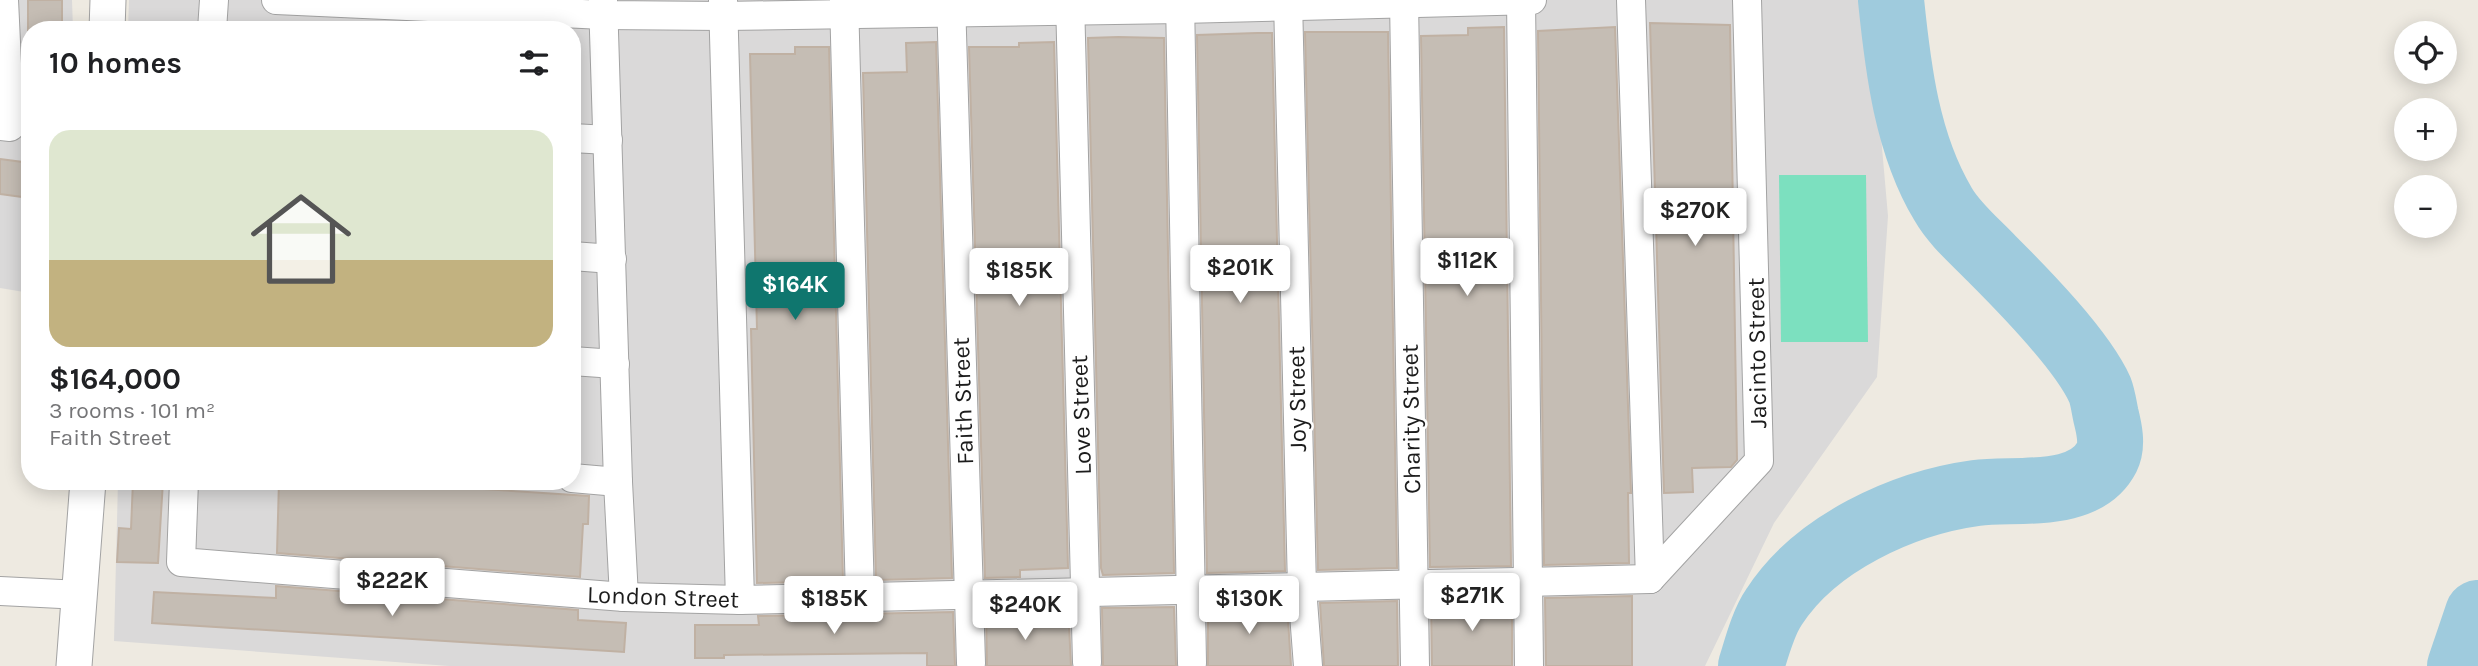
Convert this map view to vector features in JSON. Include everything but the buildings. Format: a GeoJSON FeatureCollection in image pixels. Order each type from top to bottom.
{"type":"FeatureCollection","features":[{"type":"Feature","properties":{"kind":"street"},"geometry":{"type":"LineString","coordinates":[[4,0],[5,127]]}},
{"type":"Feature","properties":{"kind":"street"},"geometry":{"type":"LineString","coordinates":[[107,21],[108,0]]}},
{"type":"Feature","properties":{"kind":"street"},"geometry":{"type":"LineString","coordinates":[[213,21],[214,0]]}},
{"type":"Feature","properties":{"kind":"street"},"geometry":{"type":"LineString","coordinates":[[276,0],[723,8],[1532,0]]}},
{"type":"Feature","properties":{"kind":"street"},"geometry":{"type":"LineString","coordinates":[[1521,0],[1529,666]]}},
{"type":"Feature","properties":{"kind":"street"},"geometry":{"type":"LineString","coordinates":[[1631,0],[1650,579]]}},
{"type":"Feature","properties":{"kind":"street","name":"Jacinto Street"},"geometry":{"type":"LineString","coordinates":[[1650,579],[1759,461],[1747,0]]}},
{"type":"Feature","properties":{"kind":"street","name":"Charity Street"},"geometry":{"type":"LineString","coordinates":[[1404,2],[1415,666]]}},
{"type":"Feature","properties":{"kind":"street","name":"Joy Street"},"geometry":{"type":"LineString","coordinates":[[1288,3],[1302,588],[1308,666]]}},
{"type":"Feature","properties":{"kind":"street"},"geometry":{"type":"LineString","coordinates":[[1180,4],[1192,663]]}},
{"type":"Feature","properties":{"kind":"street","name":"Love Street"},"geometry":{"type":"LineString","coordinates":[[1070,5],[1087,662]]}},
{"type":"Feature","properties":{"kind":"street"},"geometry":{"type":"LineString","coordinates":[[604,7],[618,482],[624,597]]}},
{"type":"Feature","properties":{"kind":"street","name":"Faith Street"},"geometry":{"type":"LineString","coordinates":[[952,7],[971,663]]}},
{"type":"Feature","properties":{"kind":"street"},"geometry":{"type":"LineString","coordinates":[[723,8],[740,600]]}},
{"type":"Feature","properties":{"kind":"street"},"geometry":{"type":"LineString","coordinates":[[844,8],[860,597]]}},
{"type":"Feature","properties":{"kind":"street"},"geometry":{"type":"LineString","coordinates":[[581,138],[608,140]]}},
{"type":"Feature","properties":{"kind":"street"},"geometry":{"type":"LineString","coordinates":[[581,257],[612,260]]}},
{"type":"Feature","properties":{"kind":"street"},"geometry":{"type":"LineString","coordinates":[[581,362],[615,364]]}},
{"type":"Feature","properties":{"kind":"street"},"geometry":{"type":"LineString","coordinates":[[581,479],[618,482]]}},
{"type":"Feature","properties":{"kind":"street"},"geometry":{"type":"LineString","coordinates":[[74,666],[87,490]]}},
{"type":"Feature","properties":{"kind":"street","name":"London Street"},"geometry":{"type":"LineString","coordinates":[[184,490],[181,562],[624,597],[740,600],[1650,579]]}},
{"type":"Feature","properties":{"kind":"street"},"geometry":{"type":"LineString","coordinates":[[0,591],[81,595]]}},
{"type":"Feature","properties":{"kind":"shaded area"},"geometry":{"type":"Polygon","coordinates":[[[0,0],[72,0],[73,21],[21,21],[21,292],[0,288],[0,0]]]}},
{"type":"Feature","properties":{"kind":"shaded area"},"geometry":{"type":"Polygon","coordinates":[[[129,0],[1869,0],[1888,216],[1877,377],[1774,523],[1705,666],[449,666],[114,641],[118,490],[581,490],[581,21],[128,21],[129,0]]]}},
{"type":"Feature","properties":{"kind":"green space"},"geometry":{"type":"Polygon","coordinates":[[[1779,175],[1866,175],[1868,342],[1781,342],[1779,175]]]}},
{"type":"Feature","properties":{"kind":"waterway"},"geometry":{"type":"LineString","coordinates":[[1751,666],[1763,628],[1774,607],[1791,584],[1837,545],[1891,517],[1948,498],[1976,493],[2030,491],[2067,486],[2097,471],[2109,452],[2110,436],[2103,399],[2092,374],[2020,287],[1953,219],[1931,181],[1906,105],[1891,0]]}},
{"type":"Feature","properties":{"kind":"waterway"},"geometry":{"type":"LineString","coordinates":[[2460,666],[2478,613]]}}]}
